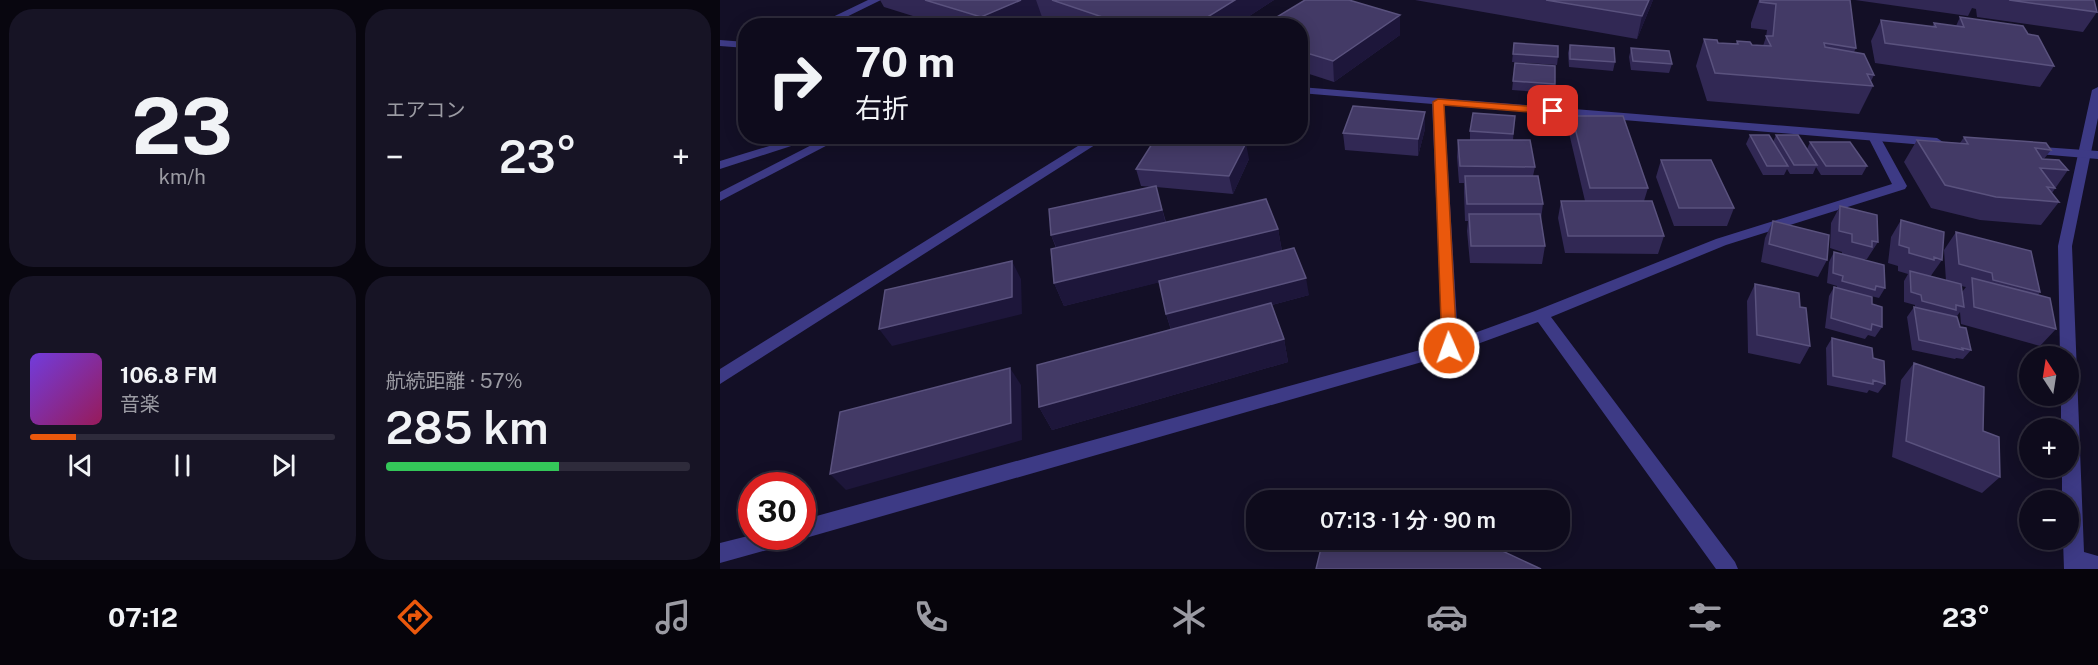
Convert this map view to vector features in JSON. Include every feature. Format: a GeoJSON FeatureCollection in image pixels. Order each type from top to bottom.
{"type":"FeatureCollection","features":[{"type":"Feature","properties":{"kind":"street"},"geometry":{"type":"LineString","coordinates":[[837,18],[876,0]]}},
{"type":"Feature","properties":{"kind":"street"},"geometry":{"type":"LineString","coordinates":[[720,43],[738,44]]}},
{"type":"Feature","properties":{"kind":"street"},"geometry":{"type":"LineString","coordinates":[[2098,90],[2092,155],[2066,246],[2074,564],[2098,566]]}},
{"type":"Feature","properties":{"kind":"street"},"geometry":{"type":"LineString","coordinates":[[1308,91],[1944,143]]}},
{"type":"Feature","properties":{"kind":"street"},"geometry":{"type":"LineString","coordinates":[[1438,102],[1449,348]]}},
{"type":"Feature","properties":{"kind":"street"},"geometry":{"type":"LineString","coordinates":[[816,526],[1449,348],[1540,315],[1721,242],[1900,186],[1874,137]]}},
{"type":"Feature","properties":{"kind":"street"},"geometry":{"type":"LineString","coordinates":[[720,165],[790,144]]}},
{"type":"Feature","properties":{"kind":"street"},"geometry":{"type":"LineString","coordinates":[[720,197],[823,144]]}},
{"type":"Feature","properties":{"kind":"street"},"geometry":{"type":"LineString","coordinates":[[720,377],[1090,144]]}},
{"type":"Feature","properties":{"kind":"street"},"geometry":{"type":"LineString","coordinates":[[2014,149],[2092,155]]}},
{"type":"Feature","properties":{"kind":"street"},"geometry":{"type":"LineString","coordinates":[[1540,315],[1728,569]]}},
{"type":"Feature","properties":{"kind":"street"},"geometry":{"type":"LineString","coordinates":[[720,553],[738,548]]}},
{"type":"Feature","properties":{"kind":"building"},"geometry":{"type":"Polygon","coordinates":[[[925,0],[1021,0],[981,17],[925,0]]]}},
{"type":"Feature","properties":{"kind":"building"},"geometry":{"type":"Polygon","coordinates":[[[1052,0],[1235,0],[1206,18],[1105,18],[1052,0]]]}},
{"type":"Feature","properties":{"kind":"building"},"geometry":{"type":"Polygon","coordinates":[[[1305,0],[1349,0],[1400,15],[1333,61],[1308,53],[1308,18],[1275,18],[1305,0]]]}},
{"type":"Feature","properties":{"kind":"building"},"geometry":{"type":"Polygon","coordinates":[[[1546,0],[1649,0],[1642,16],[1546,0]]]}},
{"type":"Feature","properties":{"kind":"building"},"geometry":{"type":"Polygon","coordinates":[[[1760,0],[1850,0],[1856,48],[1824,43],[1825,47],[1864,54],[1874,75],[1867,74],[1873,86],[1715,73],[1704,39],[1717,40],[1718,43],[1738,44],[1737,41],[1771,46],[1766,36],[1773,36],[1776,4],[1760,2],[1760,0]]]}},
{"type":"Feature","properties":{"kind":"building"},"geometry":{"type":"Polygon","coordinates":[[[2009,0],[2094,0],[2097,12],[2009,0]]]}},
{"type":"Feature","properties":{"kind":"building"},"geometry":{"type":"Polygon","coordinates":[[[1960,17],[2023,26],[2028,34],[2038,36],[2054,66],[1885,43],[1881,20],[1936,27],[1934,23],[1964,27],[1960,17]]]}},
{"type":"Feature","properties":{"kind":"building"},"geometry":{"type":"Polygon","coordinates":[[[1514,43],[1558,46],[1558,57],[1513,54],[1514,43]]]}},
{"type":"Feature","properties":{"kind":"building"},"geometry":{"type":"Polygon","coordinates":[[[1570,45],[1614,48],[1615,62],[1570,59],[1570,45]]]}},
{"type":"Feature","properties":{"kind":"building"},"geometry":{"type":"Polygon","coordinates":[[[1631,48],[1669,51],[1672,64],[1633,61],[1631,48]]]}},
{"type":"Feature","properties":{"kind":"building"},"geometry":{"type":"Polygon","coordinates":[[[1515,63],[1555,66],[1555,84],[1513,81],[1515,63]]]}},
{"type":"Feature","properties":{"kind":"building"},"geometry":{"type":"Polygon","coordinates":[[[1353,106],[1425,112],[1418,139],[1343,133],[1353,106]]]}},
{"type":"Feature","properties":{"kind":"building"},"geometry":{"type":"Polygon","coordinates":[[[1473,113],[1515,116],[1513,134],[1470,131],[1473,113]]]}},
{"type":"Feature","properties":{"kind":"building"},"geometry":{"type":"Polygon","coordinates":[[[1572,116],[1623,116],[1648,188],[1590,188],[1572,116]]]}},
{"type":"Feature","properties":{"kind":"building"},"geometry":{"type":"Polygon","coordinates":[[[1750,135],[1769,135],[1788,166],[1767,166],[1750,135]]]}},
{"type":"Feature","properties":{"kind":"building"},"geometry":{"type":"Polygon","coordinates":[[[1776,135],[1798,135],[1817,165],[1794,165],[1776,135]]]}},
{"type":"Feature","properties":{"kind":"building"},"geometry":{"type":"Polygon","coordinates":[[[1964,137],[2046,143],[2051,150],[2035,148],[2042,159],[2059,160],[2068,170],[2040,168],[2055,188],[2047,187],[2059,202],[1996,197],[1945,185],[1917,140],[1968,144],[1964,137]]]}},
{"type":"Feature","properties":{"kind":"building"},"geometry":{"type":"Polygon","coordinates":[[[1458,140],[1530,140],[1535,167],[1460,166],[1458,140]]]}},
{"type":"Feature","properties":{"kind":"building"},"geometry":{"type":"Polygon","coordinates":[[[1810,142],[1850,142],[1867,166],[1826,166],[1810,142]]]}},
{"type":"Feature","properties":{"kind":"building"},"geometry":{"type":"Polygon","coordinates":[[[1152,144],[1245,144],[1229,176],[1136,169],[1152,144]]]}},
{"type":"Feature","properties":{"kind":"building"},"geometry":{"type":"Polygon","coordinates":[[[1661,160],[1711,160],[1734,208],[1679,208],[1661,160]]]}},
{"type":"Feature","properties":{"kind":"building"},"geometry":{"type":"Polygon","coordinates":[[[1465,176],[1538,176],[1543,204],[1467,204],[1465,176]]]}},
{"type":"Feature","properties":{"kind":"building"},"geometry":{"type":"Polygon","coordinates":[[[1156,186],[1162,210],[1051,235],[1049,209],[1156,186]]]}},
{"type":"Feature","properties":{"kind":"building"},"geometry":{"type":"Polygon","coordinates":[[[1266,199],[1278,229],[1054,283],[1051,249],[1266,199]]]}},
{"type":"Feature","properties":{"kind":"building"},"geometry":{"type":"Polygon","coordinates":[[[1561,201],[1652,201],[1664,236],[1568,236],[1561,201]]]}},
{"type":"Feature","properties":{"kind":"building"},"geometry":{"type":"Polygon","coordinates":[[[1840,206],[1877,215],[1878,242],[1872,241],[1872,247],[1852,242],[1852,234],[1839,231],[1840,206]]]}},
{"type":"Feature","properties":{"kind":"building"},"geometry":{"type":"Polygon","coordinates":[[[1469,214],[1540,214],[1545,246],[1471,246],[1469,214]]]}},
{"type":"Feature","properties":{"kind":"building"},"geometry":{"type":"Polygon","coordinates":[[[1901,220],[1944,232],[1942,260],[1909,253],[1909,248],[1899,245],[1901,220]]]}},
{"type":"Feature","properties":{"kind":"building"},"geometry":{"type":"Polygon","coordinates":[[[1773,221],[1829,235],[1827,260],[1769,244],[1773,221]]]}},
{"type":"Feature","properties":{"kind":"building"},"geometry":{"type":"Polygon","coordinates":[[[1956,232],[2031,251],[2040,292],[1993,280],[1992,273],[1959,264],[1956,232]]]}},
{"type":"Feature","properties":{"kind":"building"},"geometry":{"type":"Polygon","coordinates":[[[1294,248],[1306,278],[1166,314],[1159,281],[1294,248]]]}},
{"type":"Feature","properties":{"kind":"building"},"geometry":{"type":"Polygon","coordinates":[[[1834,252],[1884,265],[1885,288],[1876,286],[1875,290],[1842,281],[1843,276],[1833,273],[1834,252]]]}},
{"type":"Feature","properties":{"kind":"building"},"geometry":{"type":"Polygon","coordinates":[[[1012,261],[1012,297],[879,329],[885,290],[1012,261]]]}},
{"type":"Feature","properties":{"kind":"building"},"geometry":{"type":"Polygon","coordinates":[[[1910,271],[1961,284],[1964,307],[1956,305],[1956,310],[1922,301],[1921,295],[1911,292],[1910,271]]]}},
{"type":"Feature","properties":{"kind":"building"},"geometry":{"type":"Polygon","coordinates":[[[1972,278],[2050,298],[2056,329],[1974,307],[1972,278]]]}},
{"type":"Feature","properties":{"kind":"building"},"geometry":{"type":"Polygon","coordinates":[[[1755,284],[1799,293],[1800,307],[1806,308],[1810,346],[1757,335],[1755,284]]]}},
{"type":"Feature","properties":{"kind":"building"},"geometry":{"type":"Polygon","coordinates":[[[1834,287],[1872,297],[1872,304],[1882,307],[1882,327],[1872,324],[1871,330],[1831,318],[1834,287]]]}},
{"type":"Feature","properties":{"kind":"building"},"geometry":{"type":"Polygon","coordinates":[[[1271,303],[1284,339],[1039,407],[1037,365],[1271,303]]]}},
{"type":"Feature","properties":{"kind":"building"},"geometry":{"type":"Polygon","coordinates":[[[1914,307],[1957,317],[1960,327],[1966,328],[1971,350],[1919,340],[1914,307]]]}},
{"type":"Feature","properties":{"kind":"building"},"geometry":{"type":"Polygon","coordinates":[[[1832,338],[1872,348],[1873,358],[1884,361],[1885,384],[1873,380],[1873,384],[1833,376],[1832,338]]]}},
{"type":"Feature","properties":{"kind":"building"},"geometry":{"type":"Polygon","coordinates":[[[1914,363],[1984,387],[1983,431],[1999,437],[2000,477],[1906,441],[1914,363]]]}},
{"type":"Feature","properties":{"kind":"building"},"geometry":{"type":"Polygon","coordinates":[[[1010,368],[1011,423],[830,474],[840,412],[1010,368]]]}},
{"type":"Feature","properties":{"kind":"building"},"geometry":{"type":"Polygon","coordinates":[[[1321,550],[1500,550],[1541,569],[1316,569],[1321,550]]]}},
{"type":"Feature","properties":{"kind":"route"},"geometry":{"type":"LineString","coordinates":[[1449,348],[1438,102],[1553,111]]}}]}
